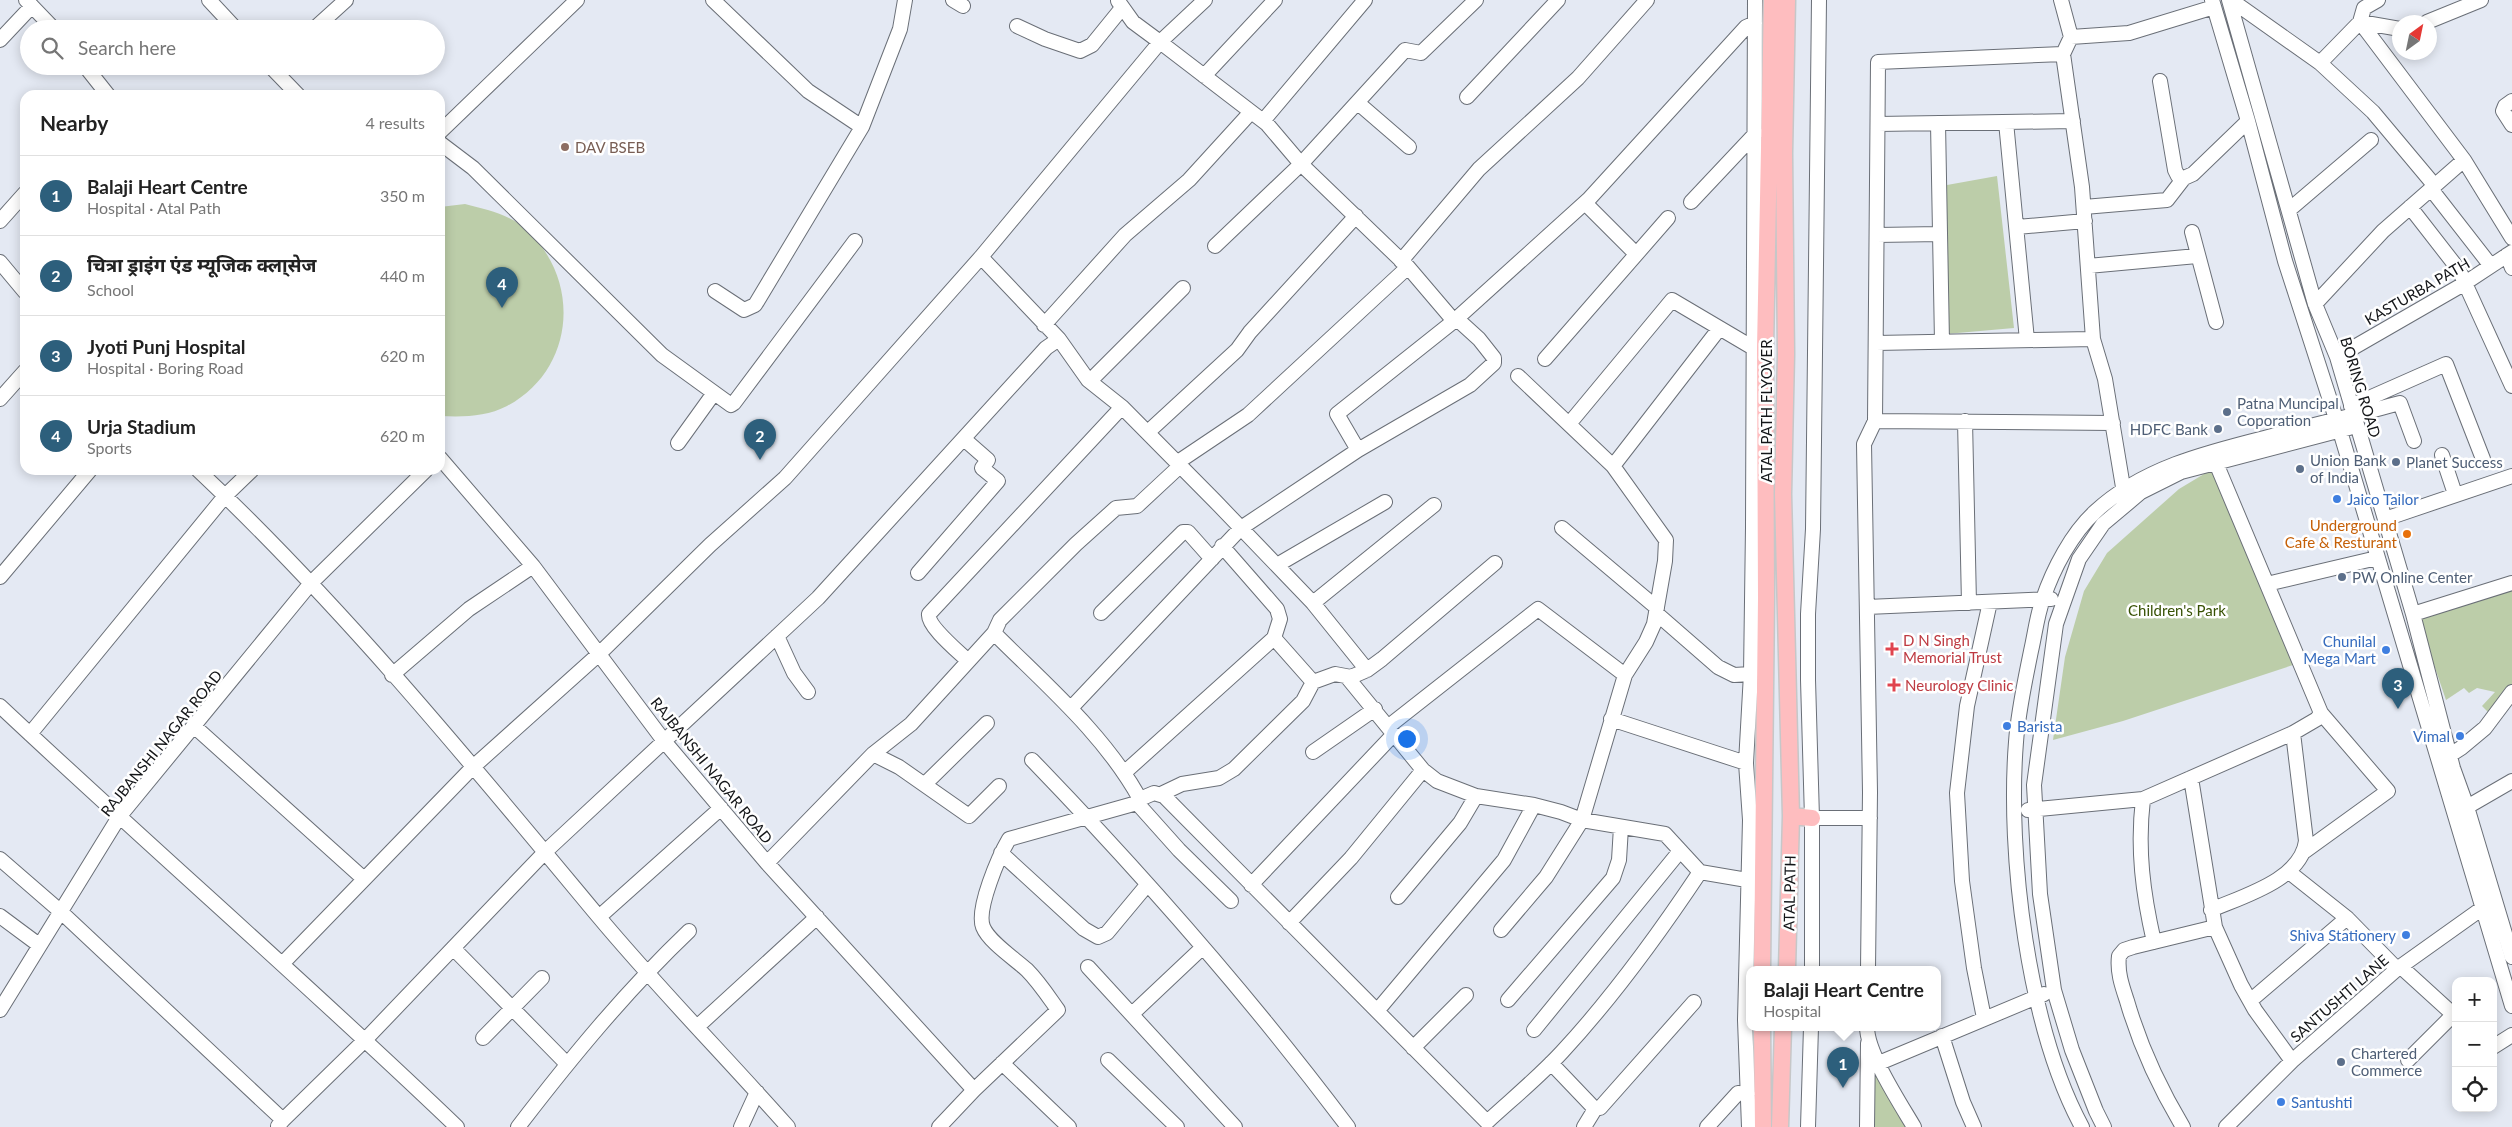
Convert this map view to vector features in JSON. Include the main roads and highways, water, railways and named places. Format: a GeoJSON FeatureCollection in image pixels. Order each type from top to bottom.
{"type":"FeatureCollection","features":[{"type":"Feature","properties":{"kind":"main road","name":"ATAL PATH FLYOVER"},"geometry":{"type":"LineString","coordinates":[[1757,821],[1772,0]]}},
{"type":"Feature","properties":{"kind":"main road","name":"ATAL PATH FLYOVER"},"geometry":{"type":"LineString","coordinates":[[1787,0],[1784,153],[1786,354],[1783,494],[1791,816]]}},
{"type":"Feature","properties":{"kind":"main road","name":"ATAL PATH"},"geometry":{"type":"LineString","coordinates":[[1787,966],[1791,816]]}},
{"type":"Feature","properties":{"kind":"main road"},"geometry":{"type":"LineString","coordinates":[[1791,816],[1812,818]]}},
{"type":"Feature","properties":{"kind":"main road","name":"ATAL PATH"},"geometry":{"type":"LineString","coordinates":[[1757,821],[1762,966]]}},
{"type":"Feature","properties":{"kind":"main road"},"geometry":{"type":"LineString","coordinates":[[1762,1031],[1763,1127]]}},
{"type":"Feature","properties":{"kind":"main road"},"geometry":{"type":"LineString","coordinates":[[1780,1127],[1783,1031]]}},
{"type":"Feature","properties":{"kind":"place","name":"DAV BSEB"},"geometry":{"type":"Point","coordinates":[565,147]}},
{"type":"Feature","properties":{"kind":"place","name":"Urja Stadium"},"geometry":{"type":"Point","coordinates":[502,308]}},
{"type":"Feature","properties":{"kind":"place","name":"Patna Muncipal Coporation"},"geometry":{"type":"Point","coordinates":[2227,412]}},
{"type":"Feature","properties":{"kind":"place","name":"HDFC Bank"},"geometry":{"type":"Point","coordinates":[2218,429]}},
{"type":"Feature","properties":{"kind":"place","name":"चित्रा ड्राइंग एंड म्यूजिक क्ला्सेज"},"geometry":{"type":"Point","coordinates":[760,460]}},
{"type":"Feature","properties":{"kind":"place","name":"Planet Success"},"geometry":{"type":"Point","coordinates":[2396,462]}},
{"type":"Feature","properties":{"kind":"place","name":"Union Bank of India"},"geometry":{"type":"Point","coordinates":[2300,469]}},
{"type":"Feature","properties":{"kind":"place","name":"Jaico Tailor"},"geometry":{"type":"Point","coordinates":[2337,499]}},
{"type":"Feature","properties":{"kind":"place","name":"Underground Cafe & Resturant"},"geometry":{"type":"Point","coordinates":[2407,534]}},
{"type":"Feature","properties":{"kind":"place","name":"PW Online Center"},"geometry":{"type":"Point","coordinates":[2342,577]}},
{"type":"Feature","properties":{"kind":"place","name":"D N Singh Memorial Trust"},"geometry":{"type":"Point","coordinates":[1892,649]}},
{"type":"Feature","properties":{"kind":"place","name":"Chunilal Mega Mart"},"geometry":{"type":"Point","coordinates":[2386,650]}},
{"type":"Feature","properties":{"kind":"place","name":"Neurology Clinic"},"geometry":{"type":"Point","coordinates":[1894,685]}},
{"type":"Feature","properties":{"kind":"place","name":"Jyoti Punj Hospital"},"geometry":{"type":"Point","coordinates":[2398,709]}},
{"type":"Feature","properties":{"kind":"place","name":"Barista"},"geometry":{"type":"Point","coordinates":[2007,726]}},
{"type":"Feature","properties":{"kind":"place","name":"Vimal"},"geometry":{"type":"Point","coordinates":[2460,736]}},
{"type":"Feature","properties":{"kind":"place","name":"Shiva Stationery"},"geometry":{"type":"Point","coordinates":[2406,935]}},
{"type":"Feature","properties":{"kind":"place","name":"Chartered Commerce"},"geometry":{"type":"Point","coordinates":[2341,1062]}},
{"type":"Feature","properties":{"kind":"place","name":"Balaji Heart Centre"},"geometry":{"type":"Point","coordinates":[1843,1088]}},
{"type":"Feature","properties":{"kind":"place","name":"Santushti"},"geometry":{"type":"Point","coordinates":[2281,1102]}},
{"type":"Feature","properties":{"kind":"park label","name":"Children's Park"},"geometry":{"type":"Point","coordinates":[2177,610]}}]}
